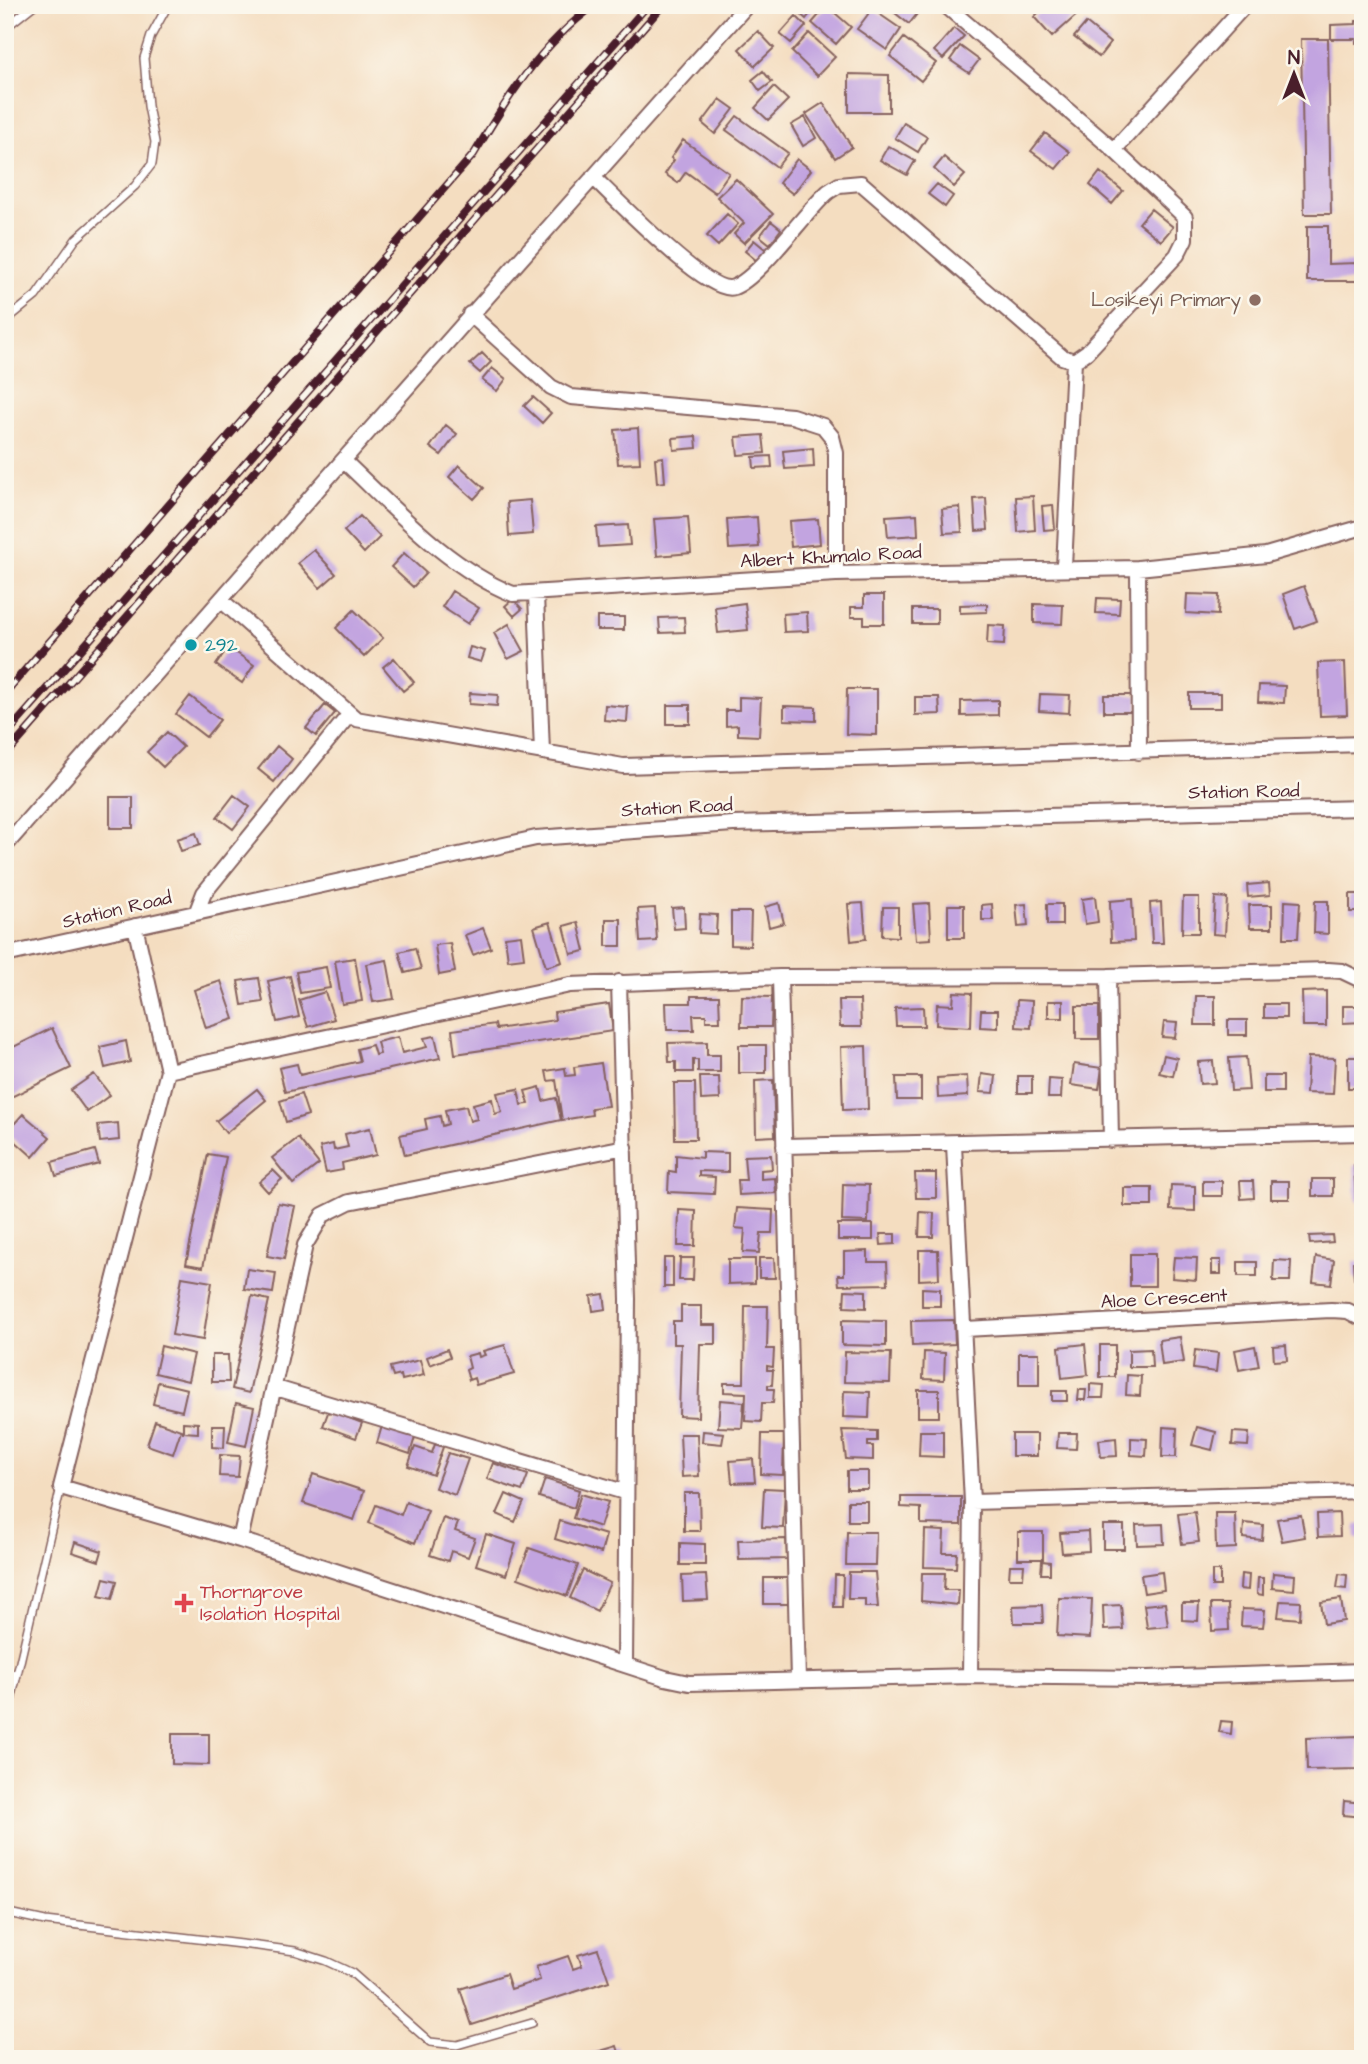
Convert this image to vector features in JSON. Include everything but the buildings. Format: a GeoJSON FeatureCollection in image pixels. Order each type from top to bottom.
{"type":"FeatureCollection","features":[{"type":"Feature","properties":{"kind":"street"},"geometry":{"type":"LineString","coordinates":[[5,846],[174,649],[345,462],[470,314],[747,5]]}},
{"type":"Feature","properties":{"kind":"street"},"geometry":{"type":"LineString","coordinates":[[945,5],[1183,213],[1185,239],[1168,264],[1087,352],[1074,361]]}},
{"type":"Feature","properties":{"kind":"street"},"geometry":{"type":"LineString","coordinates":[[1114,150],[1237,8]]}},
{"type":"Feature","properties":{"kind":"street"},"geometry":{"type":"LineString","coordinates":[[593,177],[698,273],[729,288],[736,287],[758,268],[828,192],[839,185],[861,183],[1062,357],[1074,361]]}},
{"type":"Feature","properties":{"kind":"street"},"geometry":{"type":"LineString","coordinates":[[470,314],[551,387],[571,397],[746,410],[792,416],[823,426],[832,437],[836,453],[836,574]]}},
{"type":"Feature","properties":{"kind":"street"},"geometry":{"type":"LineString","coordinates":[[1064,567],[1074,361]]}},
{"type":"Feature","properties":{"kind":"street","name":"Albert Khumalo Road"},"geometry":{"type":"LineString","coordinates":[[345,462],[419,531],[469,570],[513,594],[836,574],[1064,567],[1138,568],[1266,555],[1363,527]]}},
{"type":"Feature","properties":{"kind":"street"},"geometry":{"type":"LineString","coordinates":[[1138,568],[1139,752]]}},
{"type":"Feature","properties":{"kind":"street"},"geometry":{"type":"LineString","coordinates":[[536,594],[542,752]]}},
{"type":"Feature","properties":{"kind":"street"},"geometry":{"type":"LineString","coordinates":[[221,600],[349,715],[623,766],[1363,744]]}},
{"type":"Feature","properties":{"kind":"street"},"geometry":{"type":"LineString","coordinates":[[197,911],[204,893],[349,715]]}},
{"type":"Feature","properties":{"kind":"street","name":"Station Road"},"geometry":{"type":"LineString","coordinates":[[5,955],[536,838],[733,824],[1363,808]]}},
{"type":"Feature","properties":{"kind":"street"},"geometry":{"type":"LineString","coordinates":[[135,926],[168,1071],[61,1487],[240,1540],[625,1665],[689,1683],[970,1676],[1148,1678],[1363,1671]]}},
{"type":"Feature","properties":{"kind":"street"},"geometry":{"type":"LineString","coordinates":[[168,1071],[543,989],[620,982],[780,977],[1108,976],[1328,970],[1342,971],[1363,981]]}},
{"type":"Feature","properties":{"kind":"street"},"geometry":{"type":"LineString","coordinates":[[1108,976],[1111,1140]]}},
{"type":"Feature","properties":{"kind":"street"},"geometry":{"type":"LineString","coordinates":[[780,977],[798,1680]]}},
{"type":"Feature","properties":{"kind":"street"},"geometry":{"type":"LineString","coordinates":[[620,982],[628,1299],[624,1492],[625,1665]]}},
{"type":"Feature","properties":{"kind":"street"},"geometry":{"type":"LineString","coordinates":[[784,1146],[1363,1133]]}},
{"type":"Feature","properties":{"kind":"street"},"geometry":{"type":"LineString","coordinates":[[954,1144],[972,1502],[970,1676]]}},
{"type":"Feature","properties":{"kind":"street"},"geometry":{"type":"LineString","coordinates":[[240,1540],[276,1388],[296,1275],[305,1245],[323,1215],[349,1202],[625,1147]]}},
{"type":"Feature","properties":{"kind":"street","name":"Aloe Crescent"},"geometry":{"type":"LineString","coordinates":[[965,1329],[1331,1310],[1348,1311],[1363,1319]]}},
{"type":"Feature","properties":{"kind":"street"},"geometry":{"type":"LineString","coordinates":[[276,1388],[624,1492]]}},
{"type":"Feature","properties":{"kind":"street"},"geometry":{"type":"LineString","coordinates":[[972,1502],[1363,1492]]}},
{"type":"Feature","properties":{"kind":"lane"},"geometry":{"type":"LineString","coordinates":[[5,28],[34,5]]}},
{"type":"Feature","properties":{"kind":"lane"},"geometry":{"type":"LineString","coordinates":[[5,321],[36,296],[76,239],[135,186],[152,164],[155,142],[148,106],[144,58],[151,36],[168,5]]}},
{"type":"Feature","properties":{"kind":"lane"},"geometry":{"type":"LineString","coordinates":[[5,1726],[61,1487]]}},
{"type":"Feature","properties":{"kind":"lane"},"geometry":{"type":"LineString","coordinates":[[5,1676],[16,1672]]}},
{"type":"Feature","properties":{"kind":"lane"},"geometry":{"type":"LineString","coordinates":[[5,1908],[13,1914],[46,1921],[295,1951],[352,1973],[430,2042],[457,2045],[532,2023]]}},
{"type":"Feature","properties":{"kind":"railway"},"geometry":{"type":"LineString","coordinates":[[5,693],[474,154],[513,92],[542,55],[558,37],[595,5]]}},
{"type":"Feature","properties":{"kind":"railway"},"geometry":{"type":"LineString","coordinates":[[5,736],[648,5]]}},
{"type":"Feature","properties":{"kind":"railway"},"geometry":{"type":"LineString","coordinates":[[5,756],[663,5]]}},
{"type":"Feature","properties":{"kind":"place","name":"Losikeyi Primary"},"geometry":{"type":"Point","coordinates":[1255,300]}},
{"type":"Feature","properties":{"kind":"place","name":"292"},"geometry":{"type":"Point","coordinates":[191,645]}},
{"type":"Feature","properties":{"kind":"place","name":"Thorngrove Isolation Hospital"},"geometry":{"type":"Point","coordinates":[184,1603]}}]}
